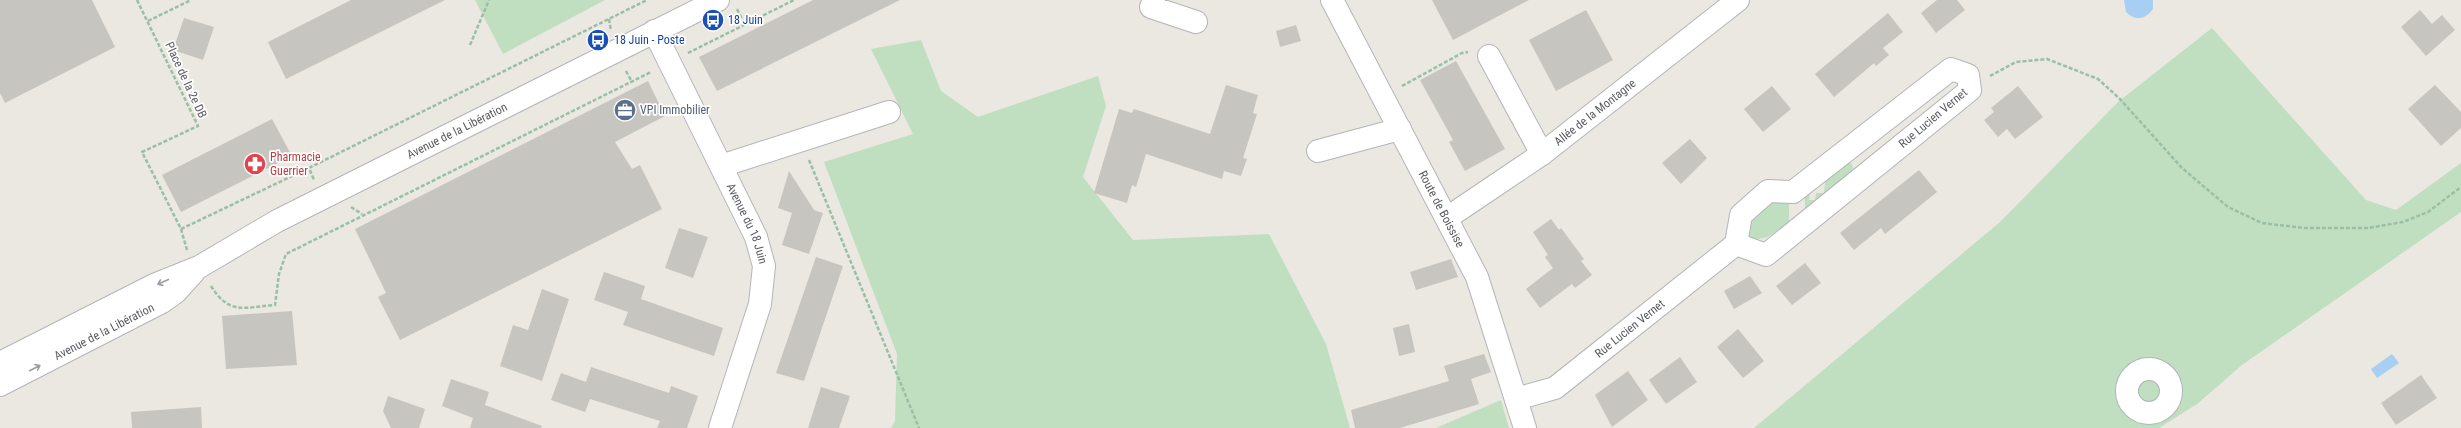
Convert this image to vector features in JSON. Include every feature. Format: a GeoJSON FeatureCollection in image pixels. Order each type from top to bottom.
{"type":"FeatureCollection","features":[{"type":"Feature","properties":{"kind":"street"},"geometry":{"type":"LineString","coordinates":[[1154,0],[1151,7],[1196,22]]}},
{"type":"Feature","properties":{"kind":"street","name":"Route de Boissise"},"geometry":{"type":"LineString","coordinates":[[1332,0],[1477,277],[1525,428]]}},
{"type":"Feature","properties":{"kind":"street","name":"Allée de la Montagne"},"geometry":{"type":"LineString","coordinates":[[1447,218],[1542,154],[1738,0]]}},
{"type":"Feature","properties":{"kind":"street","name":"Avenue de la Libération"},"geometry":{"type":"LineString","coordinates":[[0,363],[154,285],[199,267],[277,221],[654,31],[726,1]]}},
{"type":"Feature","properties":{"kind":"street","name":"Avenue du 18 Juin"},"geometry":{"type":"LineString","coordinates":[[654,31],[756,237],[764,266],[760,304],[720,428]]}},
{"type":"Feature","properties":{"kind":"street"},"geometry":{"type":"LineString","coordinates":[[1489,56],[1542,154]]}},
{"type":"Feature","properties":{"kind":"street","name":"Rue Lucien Vernet"},"geometry":{"type":"LineString","coordinates":[[1516,399],[1555,388],[1736,244],[1741,215],[1768,191],[1794,192],[1951,69],[1968,76],[1970,90],[1766,255],[1736,244]]}},
{"type":"Feature","properties":{"kind":"street"},"geometry":{"type":"LineString","coordinates":[[721,166],[889,112]]}},
{"type":"Feature","properties":{"kind":"street"},"geometry":{"type":"LineString","coordinates":[[1318,152],[1400,129]]}},
{"type":"Feature","properties":{"kind":"street","name":"Avenue de la Libération"},"geometry":{"type":"LineString","coordinates":[[0,385],[162,302],[176,292],[199,267]]}},
{"type":"Feature","properties":{"kind":"path","name":"Place de la 2e DB"},"geometry":{"type":"LineString","coordinates":[[137,0],[198,126],[142,152],[181,229],[188,254],[199,267]]}},
{"type":"Feature","properties":{"kind":"path"},"geometry":{"type":"LineString","coordinates":[[148,21],[191,0]]}},
{"type":"Feature","properties":{"kind":"path"},"geometry":{"type":"LineString","coordinates":[[470,45],[489,0]]}},
{"type":"Feature","properties":{"kind":"path"},"geometry":{"type":"LineString","coordinates":[[309,168],[647,0]]}},
{"type":"Feature","properties":{"kind":"path"},"geometry":{"type":"LineString","coordinates":[[199,267],[219,299],[232,308],[275,305],[279,274],[286,254],[794,0]]}},
{"type":"Feature","properties":{"kind":"path"},"geometry":{"type":"LineString","coordinates":[[726,1],[745,25]]}},
{"type":"Feature","properties":{"kind":"path"},"geometry":{"type":"LineString","coordinates":[[1399,87],[1462,53],[1481,51],[1489,56]]}},
{"type":"Feature","properties":{"kind":"path"},"geometry":{"type":"LineString","coordinates":[[1970,83],[1990,76],[2016,62],[2047,59],[2098,79],[2119,98],[2182,168],[2228,207],[2262,223],[2304,228],[2368,228],[2403,222],[2428,212],[2461,187]]}},
{"type":"Feature","properties":{"kind":"path"},"geometry":{"type":"LineString","coordinates":[[802,139],[816,178],[919,428]]}},
{"type":"Feature","properties":{"kind":"green space"},"geometry":{"type":"Polygon","coordinates":[[[475,0],[605,0],[503,54],[475,0]]]}},
{"type":"Feature","properties":{"kind":"green space"},"geometry":{"type":"Polygon","coordinates":[[[2212,28],[2366,200],[2396,210],[2461,163],[2461,212],[2242,365],[2197,404],[2159,428],[1754,428],[2000,222],[2118,102],[2212,28]]]}},
{"type":"Feature","properties":{"kind":"green space"},"geometry":{"type":"Polygon","coordinates":[[[921,40],[941,91],[978,117],[1098,76],[1106,106],[1083,177],[1133,240],[1269,234],[1326,344],[1350,428],[891,428],[895,421],[897,354],[824,162],[913,134],[871,49],[921,40]]]}},
{"type":"Feature","properties":{"kind":"green space"},"geometry":{"type":"Polygon","coordinates":[[[1844,161],[1850,162],[1853,167],[1852,173],[1805,210],[1805,199],[1798,199],[1798,204],[1789,204],[1789,221],[1775,233],[1759,239],[1748,236],[1750,214],[1766,202],[1811,186],[1809,200],[1815,200],[1816,193],[1824,193],[1826,175],[1844,161]]]}},
{"type":"Feature","properties":{"kind":"green space"},"geometry":{"type":"Polygon","coordinates":[[[1501,400],[1509,428],[1436,428],[1501,400]]]}},
{"type":"Feature","properties":{"kind":"water"},"geometry":{"type":"Polygon","coordinates":[[[2124,0],[2153,0],[2153,9],[2147,15],[2136,18],[2126,12],[2124,0]]]}},
{"type":"Feature","properties":{"kind":"water"},"geometry":{"type":"Polygon","coordinates":[[[2392,354],[2399,363],[2377,378],[2371,369],[2392,354]]]}},
{"type":"Feature","properties":{"kind":"building"},"geometry":{"type":"Polygon","coordinates":[[[0,0],[92,0],[115,47],[5,103],[0,93],[0,0]]]}},
{"type":"Feature","properties":{"kind":"building"},"geometry":{"type":"Polygon","coordinates":[[[351,0],[445,0],[286,79],[268,42],[351,0]]]}},
{"type":"Feature","properties":{"kind":"building"},"geometry":{"type":"Polygon","coordinates":[[[813,0],[900,0],[717,91],[699,57],[813,0]]]}},
{"type":"Feature","properties":{"kind":"building"},"geometry":{"type":"Polygon","coordinates":[[[1432,0],[1529,0],[1453,40],[1432,0]]]}},
{"type":"Feature","properties":{"kind":"building"},"geometry":{"type":"Polygon","coordinates":[[[1937,0],[1957,0],[1965,10],[1936,33],[1921,13],[1937,0]]]}},
{"type":"Feature","properties":{"kind":"building"},"geometry":{"type":"Polygon","coordinates":[[[1586,10],[1613,60],[1556,91],[1529,40],[1586,10]]]}},
{"type":"Feature","properties":{"kind":"building"},"geometry":{"type":"Polygon","coordinates":[[[2420,10],[2432,24],[2442,15],[2455,30],[2426,56],[2401,27],[2420,10]]]}},
{"type":"Feature","properties":{"kind":"building"},"geometry":{"type":"Polygon","coordinates":[[[1888,13],[1903,32],[1883,48],[1889,55],[1876,66],[1874,63],[1834,97],[1815,74],[1888,13]]]}},
{"type":"Feature","properties":{"kind":"building"},"geometry":{"type":"Polygon","coordinates":[[[184,18],[214,27],[203,60],[173,50],[184,18]]]}},
{"type":"Feature","properties":{"kind":"building"},"geometry":{"type":"Polygon","coordinates":[[[1296,25],[1301,41],[1280,47],[1276,31],[1296,25]]]}},
{"type":"Feature","properties":{"kind":"building"},"geometry":{"type":"Polygon","coordinates":[[[1456,61],[1505,149],[1465,171],[1449,142],[1453,140],[1420,80],[1456,61]]]}},
{"type":"Feature","properties":{"kind":"building"},"geometry":{"type":"Polygon","coordinates":[[[648,81],[665,116],[615,142],[632,169],[640,165],[662,209],[400,340],[378,297],[386,293],[355,229],[648,81]]]}},
{"type":"Feature","properties":{"kind":"building"},"geometry":{"type":"Polygon","coordinates":[[[1226,85],[1258,95],[1253,113],[1257,114],[1243,158],[1247,159],[1241,176],[1224,171],[1222,179],[1146,154],[1136,187],[1132,185],[1127,203],[1094,193],[1119,109],[1132,113],[1134,109],[1210,134],[1226,85]]]}},
{"type":"Feature","properties":{"kind":"building"},"geometry":{"type":"Polygon","coordinates":[[[2435,85],[2461,112],[2461,128],[2441,146],[2408,109],[2435,85]]]}},
{"type":"Feature","properties":{"kind":"building"},"geometry":{"type":"Polygon","coordinates":[[[1772,86],[1791,109],[1763,132],[1744,109],[1772,86]]]}},
{"type":"Feature","properties":{"kind":"building"},"geometry":{"type":"Polygon","coordinates":[[[2018,86],[2043,117],[2015,139],[2007,129],[1998,137],[1984,120],[1994,112],[1991,108],[2018,86]]]}},
{"type":"Feature","properties":{"kind":"building"},"geometry":{"type":"Polygon","coordinates":[[[272,119],[292,156],[181,212],[162,175],[272,119]]]}},
{"type":"Feature","properties":{"kind":"building"},"geometry":{"type":"Polygon","coordinates":[[[1690,139],[1707,158],[1681,184],[1662,163],[1690,139]]]}},
{"type":"Feature","properties":{"kind":"building"},"geometry":{"type":"Polygon","coordinates":[[[1919,170],[1937,192],[1885,234],[1881,228],[1854,250],[1840,233],[1919,170]]]}},
{"type":"Feature","properties":{"kind":"building"},"geometry":{"type":"Polygon","coordinates":[[[789,171],[814,210],[823,213],[809,254],[782,245],[792,213],[778,208],[789,171]]]}},
{"type":"Feature","properties":{"kind":"building"},"geometry":{"type":"Polygon","coordinates":[[[1551,219],[1559,230],[1561,228],[1584,259],[1581,261],[1592,275],[1575,288],[1572,284],[1540,308],[1526,289],[1553,268],[1545,257],[1548,255],[1533,232],[1551,219]]]}},
{"type":"Feature","properties":{"kind":"building"},"geometry":{"type":"Polygon","coordinates":[[[679,228],[708,237],[693,278],[665,268],[679,228]]]}},
{"type":"Feature","properties":{"kind":"building"},"geometry":{"type":"Polygon","coordinates":[[[816,257],[843,266],[804,381],[776,373],[816,257]]]}},
{"type":"Feature","properties":{"kind":"building"},"geometry":{"type":"Polygon","coordinates":[[[1451,259],[1458,277],[1416,290],[1410,272],[1451,259]]]}},
{"type":"Feature","properties":{"kind":"building"},"geometry":{"type":"Polygon","coordinates":[[[1805,263],[1821,283],[1792,305],[1776,286],[1805,263]]]}},
{"type":"Feature","properties":{"kind":"building"},"geometry":{"type":"Polygon","coordinates":[[[604,272],[645,286],[641,299],[723,328],[714,356],[623,325],[628,312],[594,300],[604,272]]]}},
{"type":"Feature","properties":{"kind":"building"},"geometry":{"type":"Polygon","coordinates":[[[1750,276],[1762,293],[1734,309],[1724,291],[1750,276]]]}},
{"type":"Feature","properties":{"kind":"building"},"geometry":{"type":"Polygon","coordinates":[[[542,289],[569,299],[542,381],[500,366],[513,325],[528,330],[542,289]]]}},
{"type":"Feature","properties":{"kind":"building"},"geometry":{"type":"Polygon","coordinates":[[[292,311],[297,365],[226,369],[222,316],[292,311]]]}},
{"type":"Feature","properties":{"kind":"building"},"geometry":{"type":"Polygon","coordinates":[[[1409,324],[1415,352],[1399,356],[1393,328],[1409,324]]]}},
{"type":"Feature","properties":{"kind":"building"},"geometry":{"type":"Polygon","coordinates":[[[1738,329],[1764,361],[1743,378],[1717,347],[1738,329]]]}},
{"type":"Feature","properties":{"kind":"building"},"geometry":{"type":"Polygon","coordinates":[[[1484,354],[1491,372],[1471,379],[1479,404],[1400,428],[1355,428],[1351,410],[1449,381],[1444,366],[1484,354]]]}},
{"type":"Feature","properties":{"kind":"building"},"geometry":{"type":"Polygon","coordinates":[[[1680,357],[1697,382],[1666,404],[1649,380],[1680,357]]]}},
{"type":"Feature","properties":{"kind":"building"},"geometry":{"type":"Polygon","coordinates":[[[591,367],[669,393],[671,386],[698,396],[687,428],[657,428],[660,421],[590,399],[585,412],[551,400],[561,373],[586,382],[591,367]]]}},
{"type":"Feature","properties":{"kind":"building"},"geometry":{"type":"Polygon","coordinates":[[[1628,371],[1648,400],[1612,427],[1595,395],[1628,371]]]}},
{"type":"Feature","properties":{"kind":"building"},"geometry":{"type":"Polygon","coordinates":[[[2421,375],[2437,398],[2396,425],[2381,403],[2421,375]]]}},
{"type":"Feature","properties":{"kind":"building"},"geometry":{"type":"Polygon","coordinates":[[[451,379],[489,392],[485,405],[542,426],[541,428],[470,428],[473,418],[442,406],[451,379]]]}},
{"type":"Feature","properties":{"kind":"building"},"geometry":{"type":"Polygon","coordinates":[[[821,387],[850,396],[839,428],[808,428],[821,387]]]}},
{"type":"Feature","properties":{"kind":"building"},"geometry":{"type":"Polygon","coordinates":[[[388,396],[425,409],[419,428],[391,428],[383,411],[388,396]]]}},
{"type":"Feature","properties":{"kind":"building"},"geometry":{"type":"Polygon","coordinates":[[[201,407],[202,428],[132,428],[131,412],[201,407]]]}},
{"type":"Feature","properties":{"kind":"place","name":"18 Juin"},"geometry":{"type":"Point","coordinates":[713,20]}},
{"type":"Feature","properties":{"kind":"place","name":"18 Juin - Poste"},"geometry":{"type":"Point","coordinates":[598,40]}},
{"type":"Feature","properties":{"kind":"place","name":"VPI Immobilier"},"geometry":{"type":"Point","coordinates":[625,110]}},
{"type":"Feature","properties":{"kind":"place","name":"Pharmacie Guerrier"},"geometry":{"type":"Point","coordinates":[255,164]}}]}
